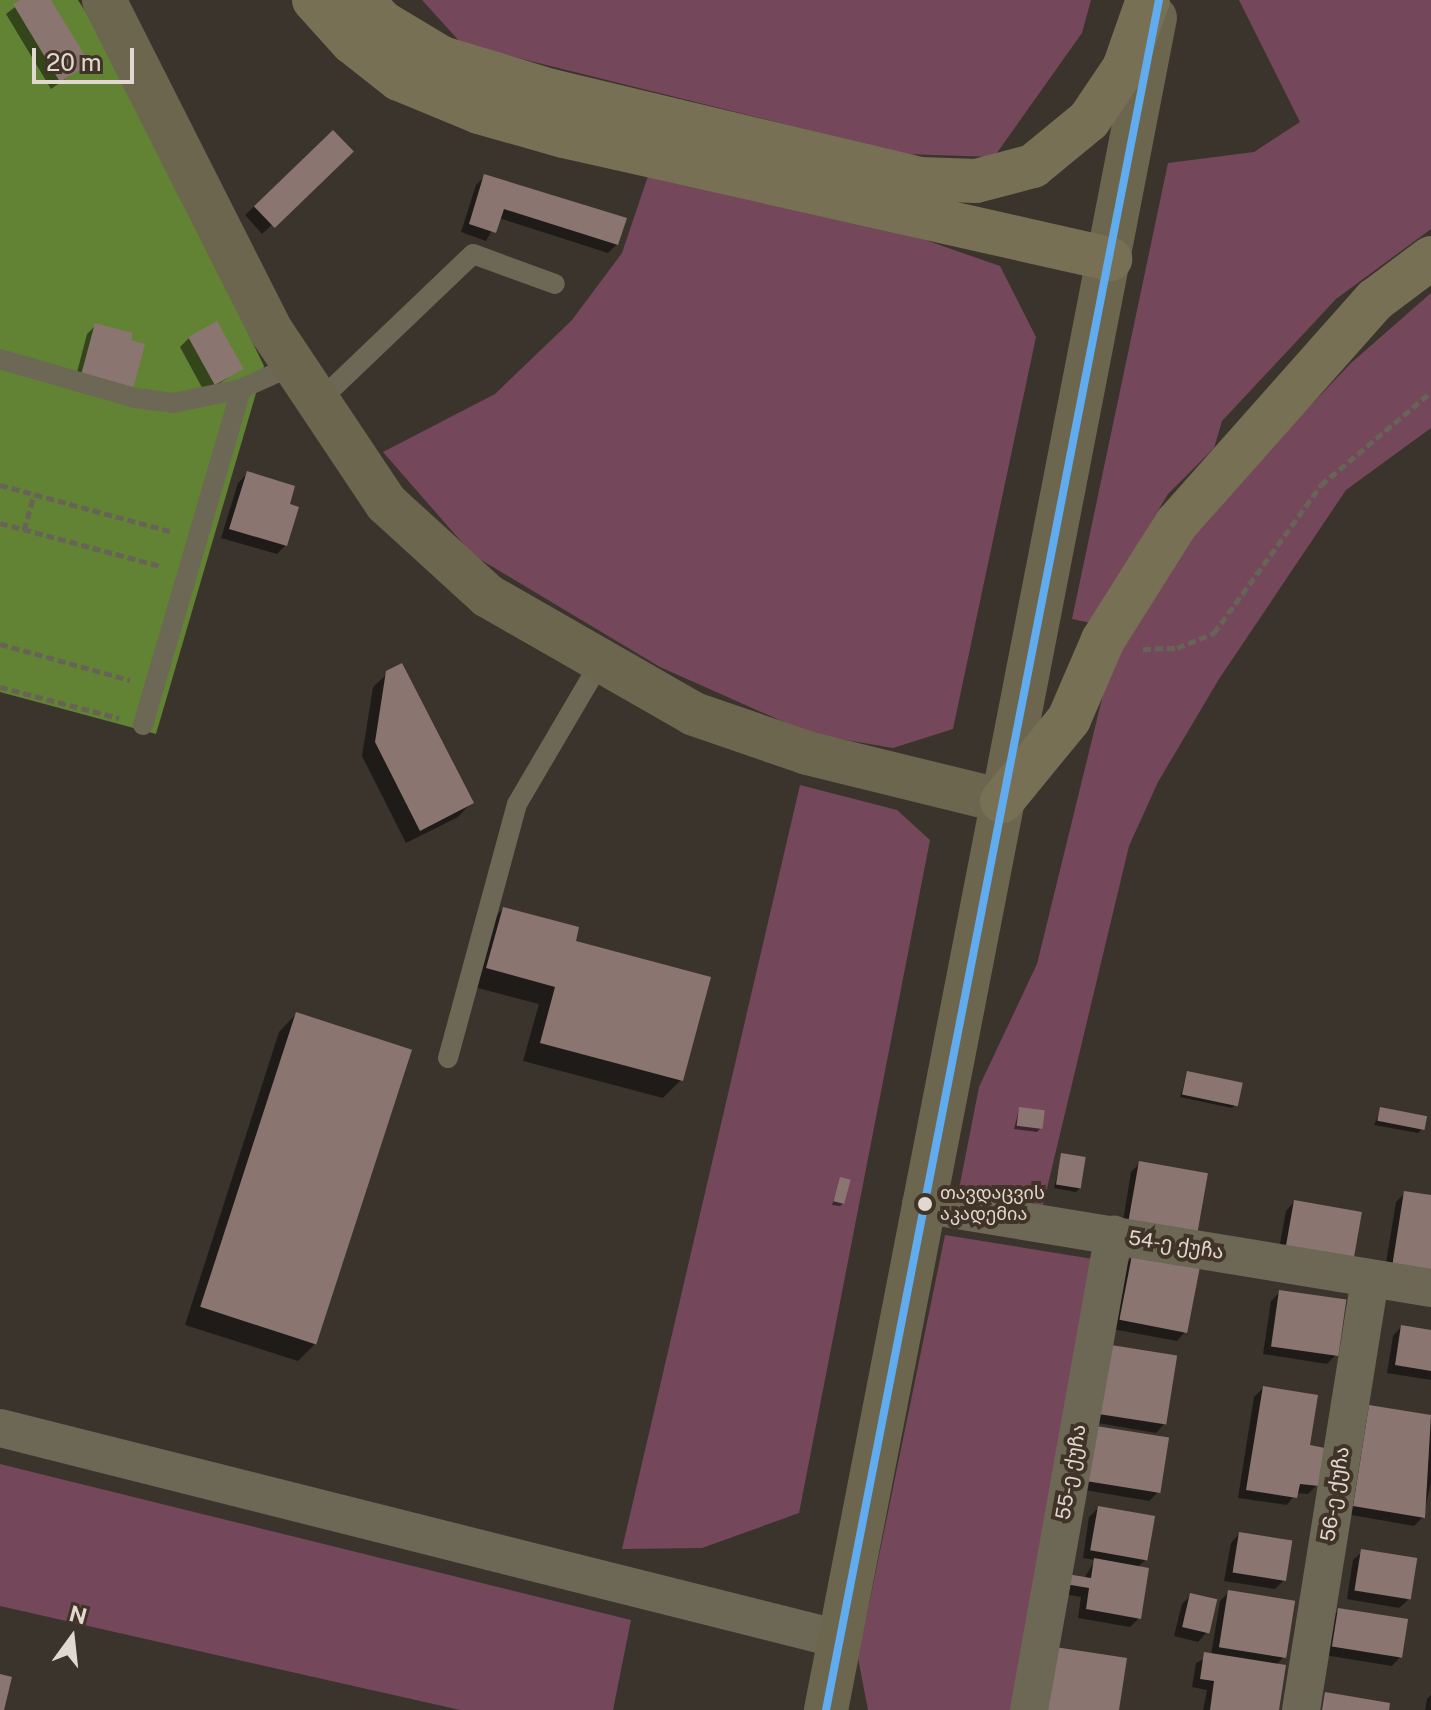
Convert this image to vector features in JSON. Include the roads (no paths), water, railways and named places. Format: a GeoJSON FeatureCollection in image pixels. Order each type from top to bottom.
{"type":"FeatureCollection","features":[{"type":"Feature","properties":{"kind":"highway"},"geometry":{"type":"LineString","coordinates":[[314,0],[352,42],[399,79],[479,112],[564,136],[1110,259]]}},
{"type":"Feature","properties":{"kind":"highway"},"geometry":{"type":"LineString","coordinates":[[362,0],[382,22],[442,58],[551,91],[920,179],[976,181],[1033,166],[1089,120],[1124,68],[1148,0]]}},
{"type":"Feature","properties":{"kind":"highway"},"geometry":{"type":"LineString","coordinates":[[1002,801],[1069,719],[1103,640],[1176,524],[1375,300],[1431,258]]}},
{"type":"Feature","properties":{"kind":"main road"},"geometry":{"type":"LineString","coordinates":[[104,0],[272,332],[396,512],[488,596],[708,719],[807,753],[1002,801]]}},
{"type":"Feature","properties":{"kind":"main road"},"geometry":{"type":"LineString","coordinates":[[826,1710],[921,1204],[1159,0]]}},
{"type":"Feature","properties":{"kind":"street","name":"54-ე ქუჩა"},"geometry":{"type":"LineString","coordinates":[[921,1204],[1431,1288]]}},
{"type":"Feature","properties":{"kind":"street","name":"55-ე ქუჩა"},"geometry":{"type":"LineString","coordinates":[[1029,1710],[1114,1235]]}},
{"type":"Feature","properties":{"kind":"street","name":"56-ე ქუჩა"},"geometry":{"type":"LineString","coordinates":[[1301,1710],[1370,1278]]}},
{"type":"Feature","properties":{"kind":"street"},"geometry":{"type":"LineString","coordinates":[[0,1428],[839,1639]]}},
{"type":"Feature","properties":{"kind":"lane"},"geometry":{"type":"LineString","coordinates":[[318,402],[473,254],[555,284]]}},
{"type":"Feature","properties":{"kind":"lane"},"geometry":{"type":"LineString","coordinates":[[0,359],[135,398],[173,403],[241,389],[294,365]]}},
{"type":"Feature","properties":{"kind":"lane"},"geometry":{"type":"LineString","coordinates":[[143,725],[241,389]]}},
{"type":"Feature","properties":{"kind":"lane"},"geometry":{"type":"LineString","coordinates":[[448,1058],[517,804],[601,661]]}},
{"type":"Feature","properties":{"kind":"place","name":"თავდაცვის აკადემია"},"geometry":{"type":"Point","coordinates":[925,1204]}}]}
